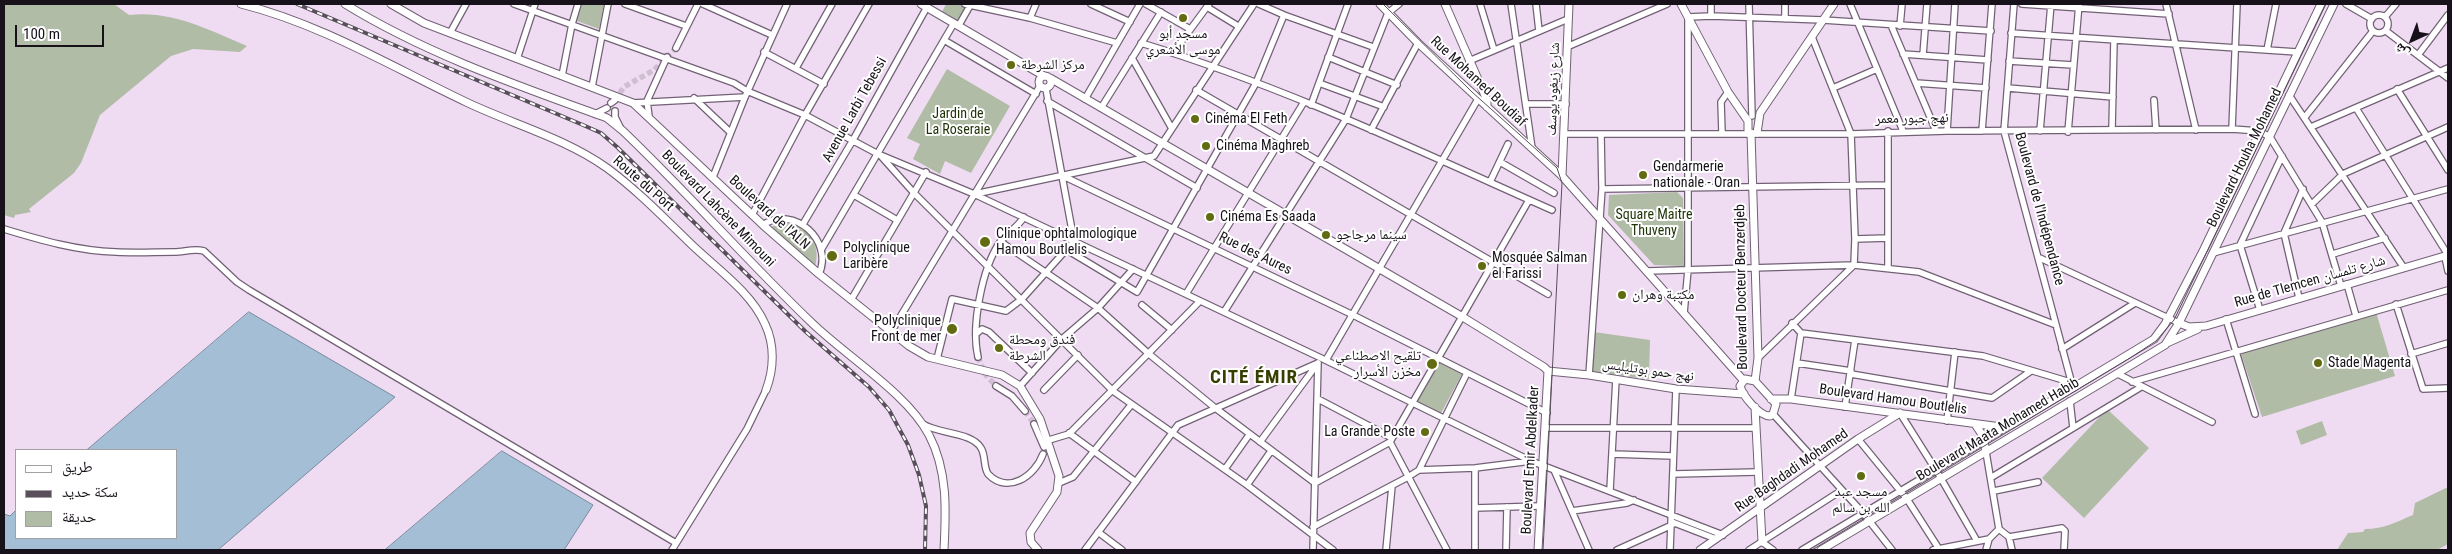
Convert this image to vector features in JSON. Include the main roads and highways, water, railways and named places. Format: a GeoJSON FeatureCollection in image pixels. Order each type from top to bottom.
{"type":"FeatureCollection","features":[{"type":"Feature","properties":{"kind":"main road","name":"Route du Port"},"geometry":{"type":"LineString","coordinates":[[241,4],[309,25],[467,102],[561,143],[606,168],[635,191],[758,309],[770,337],[772,353],[772,368],[766,390]]}},
{"type":"Feature","properties":{"kind":"main road","name":"Boulevard Lahcène Mimouni"},"geometry":{"type":"LineString","coordinates":[[345,4],[388,29],[414,41],[607,118],[623,131],[810,322],[891,391],[922,423],[933,443],[944,483],[944,550]]}},
{"type":"Feature","properties":{"kind":"main road","name":"Boulevard de l'ALN"},"geometry":{"type":"LineString","coordinates":[[391,4],[403,7],[450,33],[633,103],[649,116],[763,226],[850,300],[909,346],[937,359],[1002,375],[1020,386],[1040,419],[1049,440],[1059,482],[1055,497],[1030,533],[1031,542],[1038,550]]}},
{"type":"Feature","properties":{"kind":"main road","name":"Rue Mohamed Boudiaf"},"geometry":{"type":"LineString","coordinates":[[1380,4],[1478,100],[1562,176],[1744,380]]}},
{"type":"Feature","properties":{"kind":"main road"},"geometry":{"type":"LineString","coordinates":[[1445,4],[1487,100],[1487,107]]}},
{"type":"Feature","properties":{"kind":"main road","name":"شارع زيغود يوسف"},"geometry":{"type":"LineString","coordinates":[[1562,176],[1570,4]]}},
{"type":"Feature","properties":{"kind":"main road"},"geometry":{"type":"LineString","coordinates":[[1681,4],[1728,92],[1748,121],[1752,133]]}},
{"type":"Feature","properties":{"kind":"main road"},"geometry":{"type":"LineString","coordinates":[[1752,133],[1756,114],[1834,4]]}},
{"type":"Feature","properties":{"kind":"main road","name":"Boulevard Houha Mohamed"},"geometry":{"type":"LineString","coordinates":[[2168,318],[2321,4]]}},
{"type":"Feature","properties":{"kind":"main road","name":"Boulevard Houha Mohamed"},"geometry":{"type":"LineString","coordinates":[[2179,323],[2334,4]]}},
{"type":"Feature","properties":{"kind":"main road"},"geometry":{"type":"LineString","coordinates":[[927,5],[1047,77],[1461,316],[1548,371]]}},
{"type":"Feature","properties":{"kind":"main road"},"geometry":{"type":"LineString","coordinates":[[1047,77],[1051,83],[1043,87],[1039,80],[1047,77]]}},
{"type":"Feature","properties":{"kind":"main road"},"geometry":{"type":"LineString","coordinates":[[1742,113],[1756,114]]}},
{"type":"Feature","properties":{"kind":"main road","name":"Boulevard Docteur Benzerdjeb"},"geometry":{"type":"LineString","coordinates":[[1752,133],[1758,358],[1755,381]]}},
{"type":"Feature","properties":{"kind":"main road","name":"Rue de Tlemcen شارع تلمسان"},"geometry":{"type":"LineString","coordinates":[[2179,323],[2189,327],[2206,326],[2447,256]]}},
{"type":"Feature","properties":{"kind":"main road","name":"Boulevard Maata Mohamed Habib"},"geometry":{"type":"LineString","coordinates":[[2011,425],[2072,385],[2154,338],[2168,318]]}},
{"type":"Feature","properties":{"kind":"main road","name":"Boulevard Maata Mohamed Habib"},"geometry":{"type":"LineString","coordinates":[[1821,550],[2165,345],[2179,323]]}},
{"type":"Feature","properties":{"kind":"main road"},"geometry":{"type":"LineString","coordinates":[[2165,345],[2206,326]]}},
{"type":"Feature","properties":{"kind":"main road","name":"نهج حمو بوتليليس"},"geometry":{"type":"LineString","coordinates":[[1548,371],[1589,375],[1676,389],[1744,394]]}},
{"type":"Feature","properties":{"kind":"main road","name":"Boulevard Emir Abdelkader"},"geometry":{"type":"LineString","coordinates":[[1538,550],[1548,371]]}},
{"type":"Feature","properties":{"kind":"main road"},"geometry":{"type":"LineString","coordinates":[[1748,378],[1755,381],[1771,399],[1776,408],[1774,414],[1765,416],[1754,407],[1744,394],[1740,386],[1744,380],[1748,378]]}},
{"type":"Feature","properties":{"kind":"main road","name":"Boulevard Hamou Boutlelis"},"geometry":{"type":"LineString","coordinates":[[1771,399],[1791,399],[2001,427],[2011,425]]}},
{"type":"Feature","properties":{"kind":"main road"},"geometry":{"type":"LineString","coordinates":[[1754,407],[1762,542]]}},
{"type":"Feature","properties":{"kind":"main road","name":"Rue Baghdadi Mohamed"},"geometry":{"type":"LineString","coordinates":[[1700,550],[1760,510],[1858,439],[1900,413]]}},
{"type":"Feature","properties":{"kind":"main road"},"geometry":{"type":"LineString","coordinates":[[1975,424],[1981,431],[1986,452]]}},
{"type":"Feature","properties":{"kind":"water"},"geometry":{"type":"Polygon","coordinates":[[[249,312],[395,397],[218,550],[4,550],[4,514],[10,516],[15,511],[15,539],[178,539],[178,449],[88,449],[249,312]]]}},
{"type":"Feature","properties":{"kind":"water"},"geometry":{"type":"Polygon","coordinates":[[[502,451],[593,505],[564,550],[385,550],[502,451]]]}},
{"type":"Feature","properties":{"kind":"tunnel"},"geometry":{"type":"LineString","coordinates":[[615,100],[624,87],[654,70],[676,48]]}},
{"type":"Feature","properties":{"kind":"tunnel"},"geometry":{"type":"LineString","coordinates":[[978,357],[985,374],[996,386]]}},
{"type":"Feature","properties":{"kind":"tunnel"},"geometry":{"type":"LineString","coordinates":[[1025,411],[1034,424]]}},
{"type":"Feature","properties":{"kind":"tram line"},"geometry":{"type":"LineString","coordinates":[[1383,4],[1472,92],[1557,168],[1562,183],[1543,550]]}},
{"type":"Feature","properties":{"kind":"tram line"},"geometry":{"type":"LineString","coordinates":[[1812,550],[2156,341],[2174,320],[2326,4]]}},
{"type":"Feature","properties":{"kind":"railway"},"geometry":{"type":"LineString","coordinates":[[297,4],[601,133],[806,332],[869,387],[889,410],[908,445],[919,475],[926,506],[925,550]]}},
{"type":"Feature","properties":{"kind":"place","name":"مسجد أبو موسى الأشعري"},"geometry":{"type":"Point","coordinates":[1183,18]}},
{"type":"Feature","properties":{"kind":"place","name":"مركز الشرطة"},"geometry":{"type":"Point","coordinates":[1011,65]}},
{"type":"Feature","properties":{"kind":"place","name":"Cinéma El Feth"},"geometry":{"type":"Point","coordinates":[1195,119]}},
{"type":"Feature","properties":{"kind":"place","name":"Cinéma Maghreb"},"geometry":{"type":"Point","coordinates":[1206,146]}},
{"type":"Feature","properties":{"kind":"place","name":"Gendarmerie nationale - Oran"},"geometry":{"type":"Point","coordinates":[1643,175]}},
{"type":"Feature","properties":{"kind":"place","name":"Cinéma Es Saada"},"geometry":{"type":"Point","coordinates":[1210,217]}},
{"type":"Feature","properties":{"kind":"place","name":"سينما مرجاجو"},"geometry":{"type":"Point","coordinates":[1326,235]}},
{"type":"Feature","properties":{"kind":"place","name":"Clinique ophtalmologique Hamou Boutlelis"},"geometry":{"type":"Point","coordinates":[985,242]}},
{"type":"Feature","properties":{"kind":"place","name":"Polyclinique Laribère"},"geometry":{"type":"Point","coordinates":[832,256]}},
{"type":"Feature","properties":{"kind":"place","name":"Mosquée Salman el Farissi"},"geometry":{"type":"Point","coordinates":[1482,266]}},
{"type":"Feature","properties":{"kind":"place","name":"مكتبة وهران"},"geometry":{"type":"Point","coordinates":[1622,295]}},
{"type":"Feature","properties":{"kind":"place","name":"Polyclinique Front de mer"},"geometry":{"type":"Point","coordinates":[952,329]}},
{"type":"Feature","properties":{"kind":"place","name":"فندق ومحطة الشرطة"},"geometry":{"type":"Point","coordinates":[999,348]}},
{"type":"Feature","properties":{"kind":"place","name":"Stade Magenta"},"geometry":{"type":"Point","coordinates":[2318,363]}},
{"type":"Feature","properties":{"kind":"place","name":"تلقيح الاصطناعي مخزن الأسرار"},"geometry":{"type":"Point","coordinates":[1432,364]}},
{"type":"Feature","properties":{"kind":"place","name":"La Grande Poste"},"geometry":{"type":"Point","coordinates":[1425,432]}},
{"type":"Feature","properties":{"kind":"place","name":"مسجد عبد الله بن سالم"},"geometry":{"type":"Point","coordinates":[1861,476]}},
{"type":"Feature","properties":{"kind":"district","name":"CITÉ ÉMIR"},"geometry":{"type":"Point","coordinates":[1254,378]}},
{"type":"Feature","properties":{"kind":"park label","name":"Jardin de La Roseraie"},"geometry":{"type":"Point","coordinates":[958,122]}},
{"type":"Feature","properties":{"kind":"park label","name":"Square Maitre Thuveny"},"geometry":{"type":"Point","coordinates":[1654,224]}}]}
